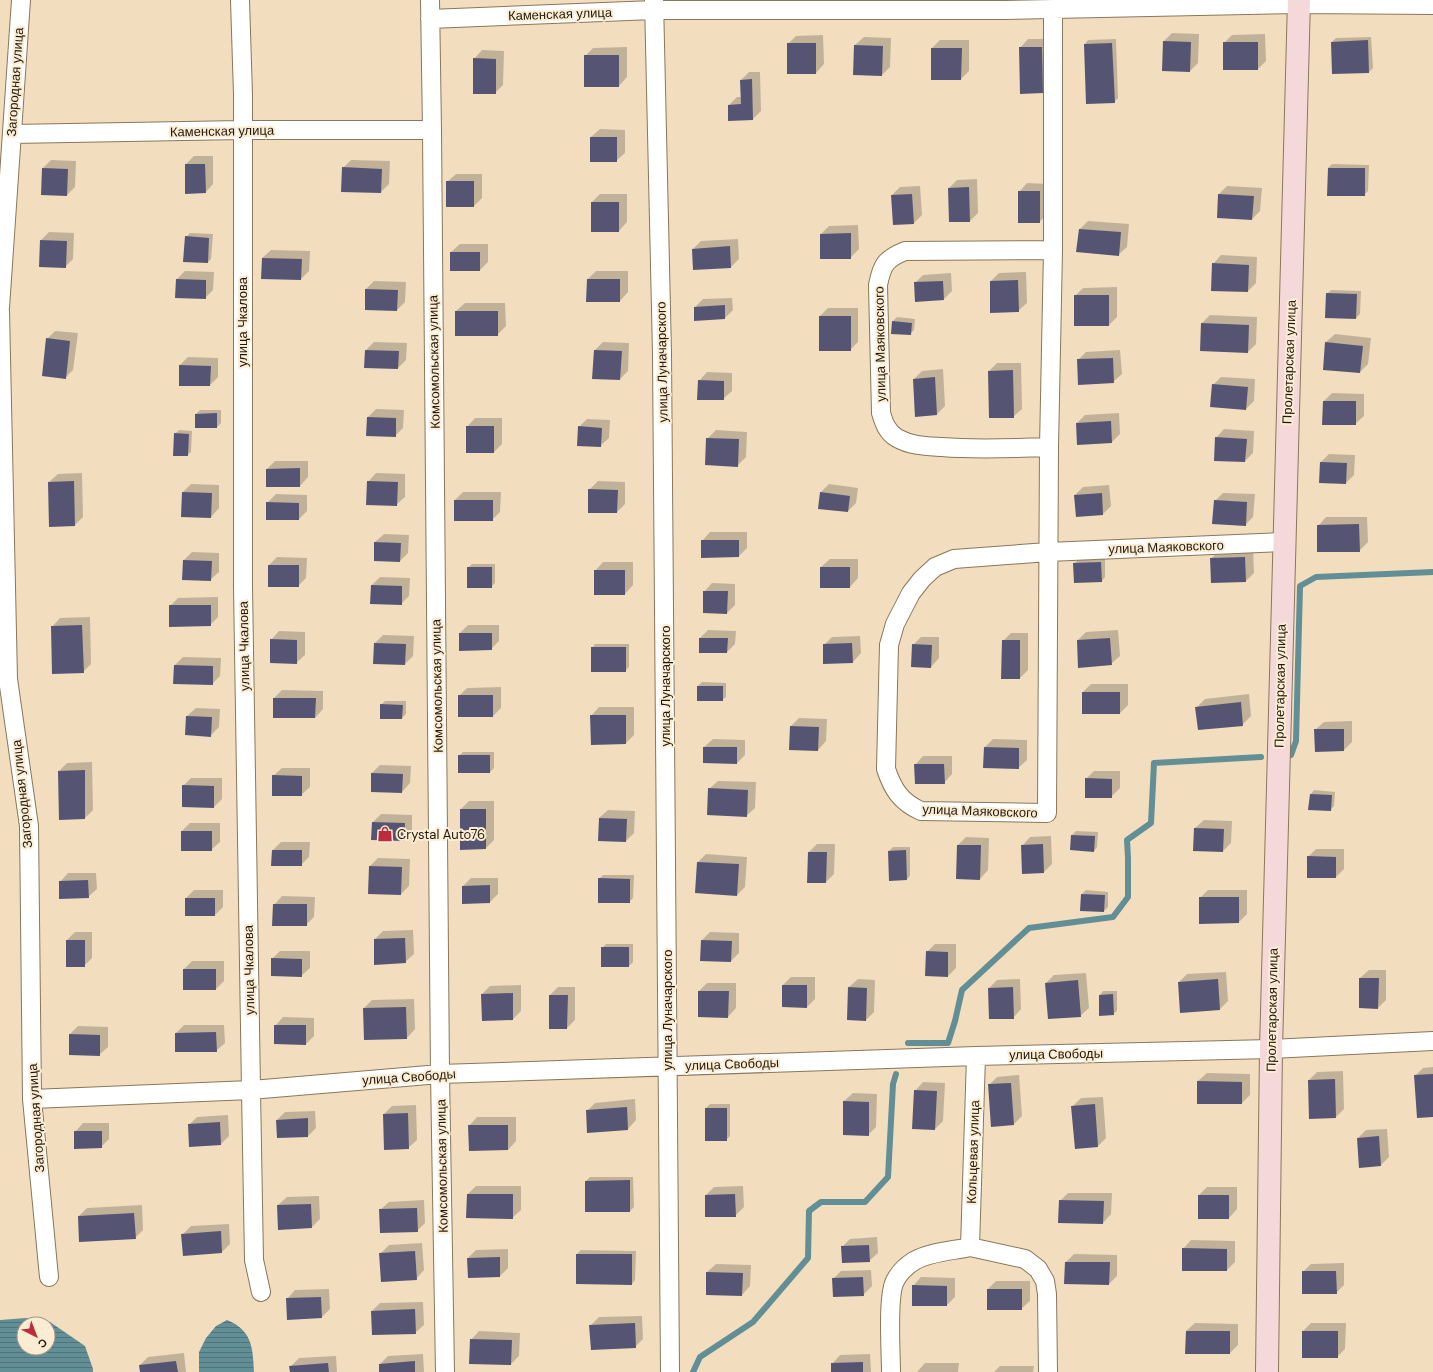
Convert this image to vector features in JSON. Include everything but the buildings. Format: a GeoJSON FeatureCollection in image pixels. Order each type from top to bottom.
{"type":"FeatureCollection","features":[{"type":"Feature","properties":{"kind":"main road","name":"Пролетарская улица"},"geometry":{"type":"LineString","coordinates":[[1267,1372],[1271,1049],[1299,2]]}},
{"type":"Feature","properties":{"kind":"street","name":"Загородная улица"},"geometry":{"type":"LineString","coordinates":[[0,308],[21,0]]}},
{"type":"Feature","properties":{"kind":"street","name":"улица Чкалова"},"geometry":{"type":"LineString","coordinates":[[240,0],[243,95],[243,587],[254,1260],[260,1292]]}},
{"type":"Feature","properties":{"kind":"street","name":"Комсомольская улица"},"geometry":{"type":"LineString","coordinates":[[430,0],[440,1074],[445,1372]]}},
{"type":"Feature","properties":{"kind":"street","name":"Каменская улица"},"geometry":{"type":"LineString","coordinates":[[430,18],[654,5],[1004,5],[1053,9],[1299,2],[1433,5]]}},
{"type":"Feature","properties":{"kind":"street","name":"улица Луначарского"},"geometry":{"type":"LineString","coordinates":[[654,5],[662,354],[670,1372]]}},
{"type":"Feature","properties":{"kind":"street","name":"улица Маяковского"},"geometry":{"type":"LineString","coordinates":[[1053,9],[1053,250],[1049,447],[1048,552],[1047,813],[921,811],[909,805],[891,783],[886,769],[889,645],[895,624],[911,593],[922,579],[935,567],[954,559],[1048,552],[1284,542]]}},
{"type":"Feature","properties":{"kind":"street","name":"Каменская улица"},"geometry":{"type":"LineString","coordinates":[[12,134],[242,130],[432,130]]}},
{"type":"Feature","properties":{"kind":"street","name":"улица Маяковского"},"geometry":{"type":"LineString","coordinates":[[1049,447],[963,449],[920,445],[896,437],[886,427],[881,413],[878,285],[880,273],[885,262],[894,255],[905,252],[1053,250]]}},
{"type":"Feature","properties":{"kind":"street","name":"Загородная улица"},"geometry":{"type":"LineString","coordinates":[[0,311],[8,679],[29,826],[32,1099],[50,1277]]}},
{"type":"Feature","properties":{"kind":"street","name":"улица Свободы"},"geometry":{"type":"LineString","coordinates":[[32,1099],[251,1090],[440,1074],[976,1056],[1271,1049],[1433,1041]]}},
{"type":"Feature","properties":{"kind":"street","name":"Кольцевая улица"},"geometry":{"type":"LineString","coordinates":[[970,1247],[976,1056]]}},
{"type":"Feature","properties":{"kind":"street"},"geometry":{"type":"LineString","coordinates":[[891,1372],[890,1300],[894,1282],[904,1269],[914,1261],[926,1256],[970,1247],[1025,1259],[1038,1269],[1045,1281],[1048,1294],[1048,1372]]}},
{"type":"Feature","properties":{"kind":"water"},"geometry":{"type":"Polygon","coordinates":[[[16,1319],[16,1356],[56,1356],[56,1326],[85,1346],[93,1369],[93,1372],[0,1372],[0,1320],[16,1319]]]}},
{"type":"Feature","properties":{"kind":"water"},"geometry":{"type":"Polygon","coordinates":[[[227,1320],[242,1329],[250,1341],[254,1372],[199,1372],[199,1352],[206,1338],[216,1326],[227,1320]]]}},
{"type":"Feature","properties":{"kind":"waterway"},"geometry":{"type":"LineString","coordinates":[[1291,755],[1296,741],[1300,586],[1316,577],[1433,572]]}},
{"type":"Feature","properties":{"kind":"waterway"},"geometry":{"type":"LineString","coordinates":[[908,1043],[948,1043],[962,990],[1029,928],[1113,917],[1128,897],[1127,840],[1151,823],[1154,763],[1261,757]]}},
{"type":"Feature","properties":{"kind":"waterway"},"geometry":{"type":"LineString","coordinates":[[693,1372],[700,1357],[753,1322],[808,1258],[809,1211],[821,1202],[865,1202],[888,1177],[893,1084],[896,1074]]}},
{"type":"Feature","properties":{"kind":"place","name":"Crystal Auto76"},"geometry":{"type":"Point","coordinates":[385,834]}}]}
